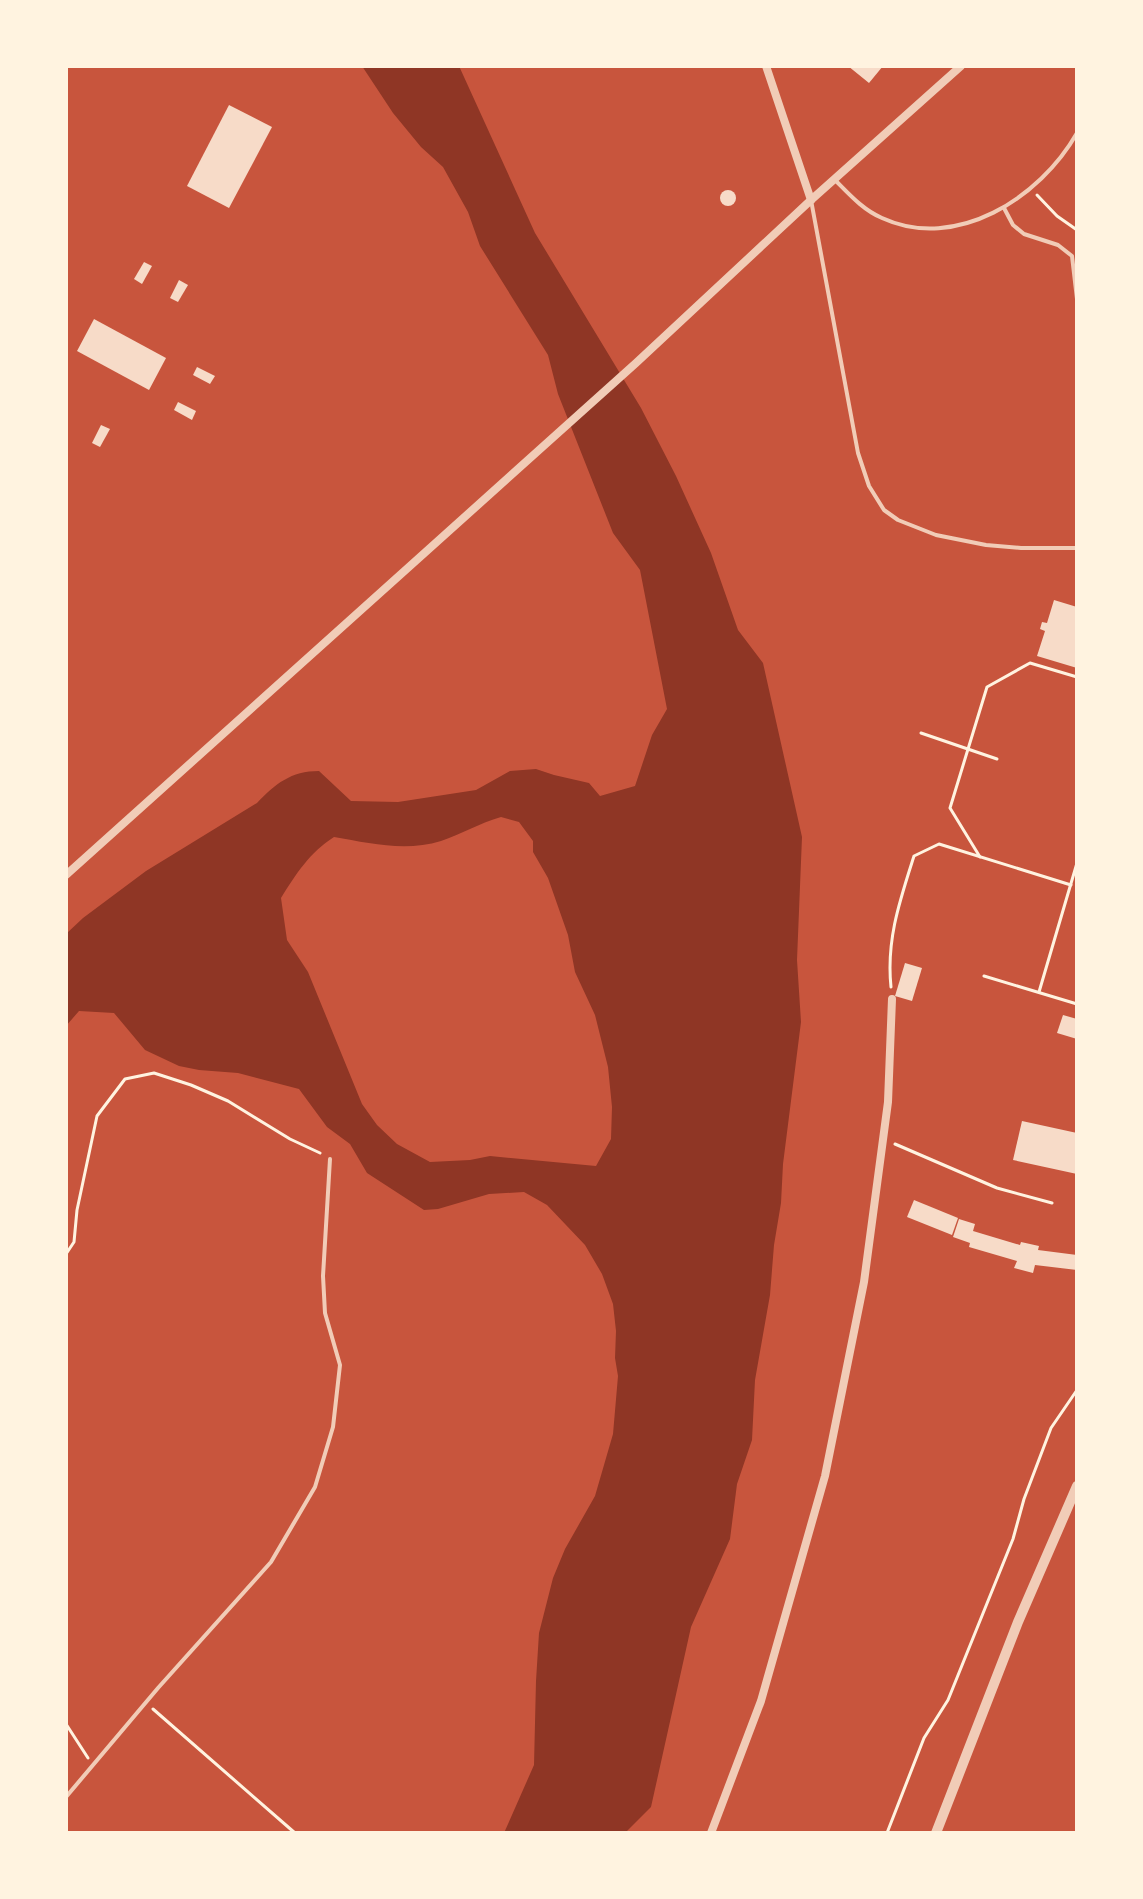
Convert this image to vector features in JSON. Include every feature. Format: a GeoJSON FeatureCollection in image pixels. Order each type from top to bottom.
{"type":"FeatureCollection","features":[{"type":"Feature","properties":{"kind":"street"},"geometry":{"type":"LineString","coordinates":[[766,66],[811,200]]}},
{"type":"Feature","properties":{"kind":"street"},"geometry":{"type":"LineString","coordinates":[[66,875],[961,66]]}},
{"type":"Feature","properties":{"kind":"street"},"geometry":{"type":"LineString","coordinates":[[711,1833],[761,1701],[825,1476],[864,1282],[888,1102],[892,999]]}},
{"type":"Feature","properties":{"kind":"street"},"geometry":{"type":"LineString","coordinates":[[936,1833],[1018,1622],[1077,1486]]}},
{"type":"Feature","properties":{"kind":"lane"},"geometry":{"type":"LineString","coordinates":[[835,180],[858,203],[879,217],[902,226],[923,229],[953,226],[1004,208],[1031,189],[1053,169],[1077,133]]}},
{"type":"Feature","properties":{"kind":"lane"},"geometry":{"type":"LineString","coordinates":[[811,200],[853,431],[869,486],[884,510],[898,520],[936,535],[986,545],[1077,548]]}},
{"type":"Feature","properties":{"kind":"lane"},"geometry":{"type":"LineString","coordinates":[[1004,208],[1013,225],[1024,234],[1058,245],[1072,256],[1077,299]]}},
{"type":"Feature","properties":{"kind":"lane"},"geometry":{"type":"LineString","coordinates":[[66,1797],[271,1562],[315,1487],[333,1427],[340,1365],[325,1313],[323,1276],[330,1159]]}},
{"type":"Feature","properties":{"kind":"path"},"geometry":{"type":"LineString","coordinates":[[1031,189],[1057,216],[1077,230]]}},
{"type":"Feature","properties":{"kind":"path"},"geometry":{"type":"LineString","coordinates":[[980,857],[950,808],[987,687],[1030,663],[1077,677]]}},
{"type":"Feature","properties":{"kind":"path"},"geometry":{"type":"LineString","coordinates":[[921,733],[997,759]]}},
{"type":"Feature","properties":{"kind":"path"},"geometry":{"type":"LineString","coordinates":[[892,999],[888,962],[894,921],[914,856],[939,844],[1071,885]]}},
{"type":"Feature","properties":{"kind":"path"},"geometry":{"type":"LineString","coordinates":[[1039,992],[1077,863]]}},
{"type":"Feature","properties":{"kind":"path"},"geometry":{"type":"LineString","coordinates":[[984,976],[1077,1004]]}},
{"type":"Feature","properties":{"kind":"path"},"geometry":{"type":"LineString","coordinates":[[66,1254],[74,1242],[77,1210],[97,1116],[125,1079],[154,1073],[191,1085],[228,1101],[330,1159]]}},
{"type":"Feature","properties":{"kind":"path"},"geometry":{"type":"LineString","coordinates":[[883,1139],[997,1188],[1052,1203]]}},
{"type":"Feature","properties":{"kind":"path"},"geometry":{"type":"LineString","coordinates":[[887,1833],[924,1738],[948,1700],[1013,1539],[1024,1499],[1051,1428],[1077,1390]]}},
{"type":"Feature","properties":{"kind":"path"},"geometry":{"type":"LineString","coordinates":[[146,1703],[295,1833]]}},
{"type":"Feature","properties":{"kind":"path"},"geometry":{"type":"LineString","coordinates":[[66,1724],[84,1749],[91,1767]]}},
{"type":"Feature","properties":{"kind":"shaded area"},"geometry":{"type":"Polygon","coordinates":[[[362,66],[459,66],[535,233],[641,408],[711,553],[738,630],[763,663],[802,837],[797,960],[801,1022],[770,1295],[755,1380],[752,1440],[737,1484],[730,1539],[691,1627],[651,1807],[625,1833],[504,1833],[534,1765],[539,1633],[553,1578],[565,1549],[595,1496],[613,1434],[618,1376],[613,1304],[602,1274],[585,1245],[547,1205],[524,1192],[489,1194],[424,1210],[367,1173],[350,1144],[327,1127],[299,1089],[238,1073],[179,1066],[145,1050],[114,1013],[79,1011],[66,1026],[66,934],[146,871],[257,803],[284,780],[300,773],[319,771],[351,801],[398,802],[476,790],[510,771],[536,769],[589,783],[600,796],[635,786],[652,735],[667,709],[640,570],[613,533],[558,394],[548,355],[480,246],[468,212],[443,167],[421,147],[393,113],[362,66]],[[501,817],[441,841],[414,846],[334,837],[311,857],[281,898],[287,940],[308,972],[362,1104],[377,1125],[397,1144],[430,1162],[490,1156],[596,1166],[611,1139],[608,1067],[595,1015],[575,972],[568,935],[548,878],[533,852],[533,841],[519,822],[501,817]]]}},
{"type":"Feature","properties":{"kind":"building"},"geometry":{"type":"Polygon","coordinates":[[[848,66],[883,66],[869,83],[848,66]]]}},
{"type":"Feature","properties":{"kind":"building"},"geometry":{"type":"Polygon","coordinates":[[[229,105],[272,127],[229,208],[187,186],[229,105]]]}},
{"type":"Feature","properties":{"kind":"building"},"geometry":{"type":"Polygon","coordinates":[[[725,190],[731,190],[736,198],[734,204],[725,206],[720,201],[720,195],[725,190]]]}},
{"type":"Feature","properties":{"kind":"building"},"geometry":{"type":"Polygon","coordinates":[[[144,262],[152,266],[142,284],[134,279],[144,262]]]}},
{"type":"Feature","properties":{"kind":"building"},"geometry":{"type":"Polygon","coordinates":[[[179,280],[188,285],[178,302],[170,298],[179,280]]]}},
{"type":"Feature","properties":{"kind":"building"},"geometry":{"type":"Polygon","coordinates":[[[94,319],[166,358],[149,390],[77,351],[94,319]]]}},
{"type":"Feature","properties":{"kind":"building"},"geometry":{"type":"Polygon","coordinates":[[[197,367],[215,376],[210,384],[193,375],[197,367]]]}},
{"type":"Feature","properties":{"kind":"building"},"geometry":{"type":"Polygon","coordinates":[[[178,402],[196,411],[192,420],[174,410],[178,402]]]}},
{"type":"Feature","properties":{"kind":"building"},"geometry":{"type":"Polygon","coordinates":[[[101,425],[110,429],[100,447],[92,443],[101,425]]]}},
{"type":"Feature","properties":{"kind":"building"},"geometry":{"type":"Polygon","coordinates":[[[1054,600],[1077,607],[1077,668],[1037,656],[1045,631],[1040,629],[1042,622],[1047,623],[1054,600]]]}},
{"type":"Feature","properties":{"kind":"building"},"geometry":{"type":"Polygon","coordinates":[[[905,963],[922,968],[912,1001],[895,996],[905,963]]]}},
{"type":"Feature","properties":{"kind":"building"},"geometry":{"type":"Polygon","coordinates":[[[1063,1015],[1077,1019],[1077,1039],[1057,1033],[1063,1015]]]}},
{"type":"Feature","properties":{"kind":"building"},"geometry":{"type":"Polygon","coordinates":[[[1022,1121],[1077,1133],[1077,1174],[1013,1160],[1022,1121]]]}},
{"type":"Feature","properties":{"kind":"building"},"geometry":{"type":"Polygon","coordinates":[[[914,1200],[958,1218],[952,1235],[907,1217],[914,1200]]]}},
{"type":"Feature","properties":{"kind":"building"},"geometry":{"type":"Polygon","coordinates":[[[959,1219],[975,1224],[973,1231],[1020,1245],[1021,1242],[1039,1246],[1038,1250],[1077,1255],[1077,1270],[1035,1265],[1033,1273],[1014,1268],[1017,1261],[969,1247],[970,1243],[953,1237],[959,1219]]]}}]}
